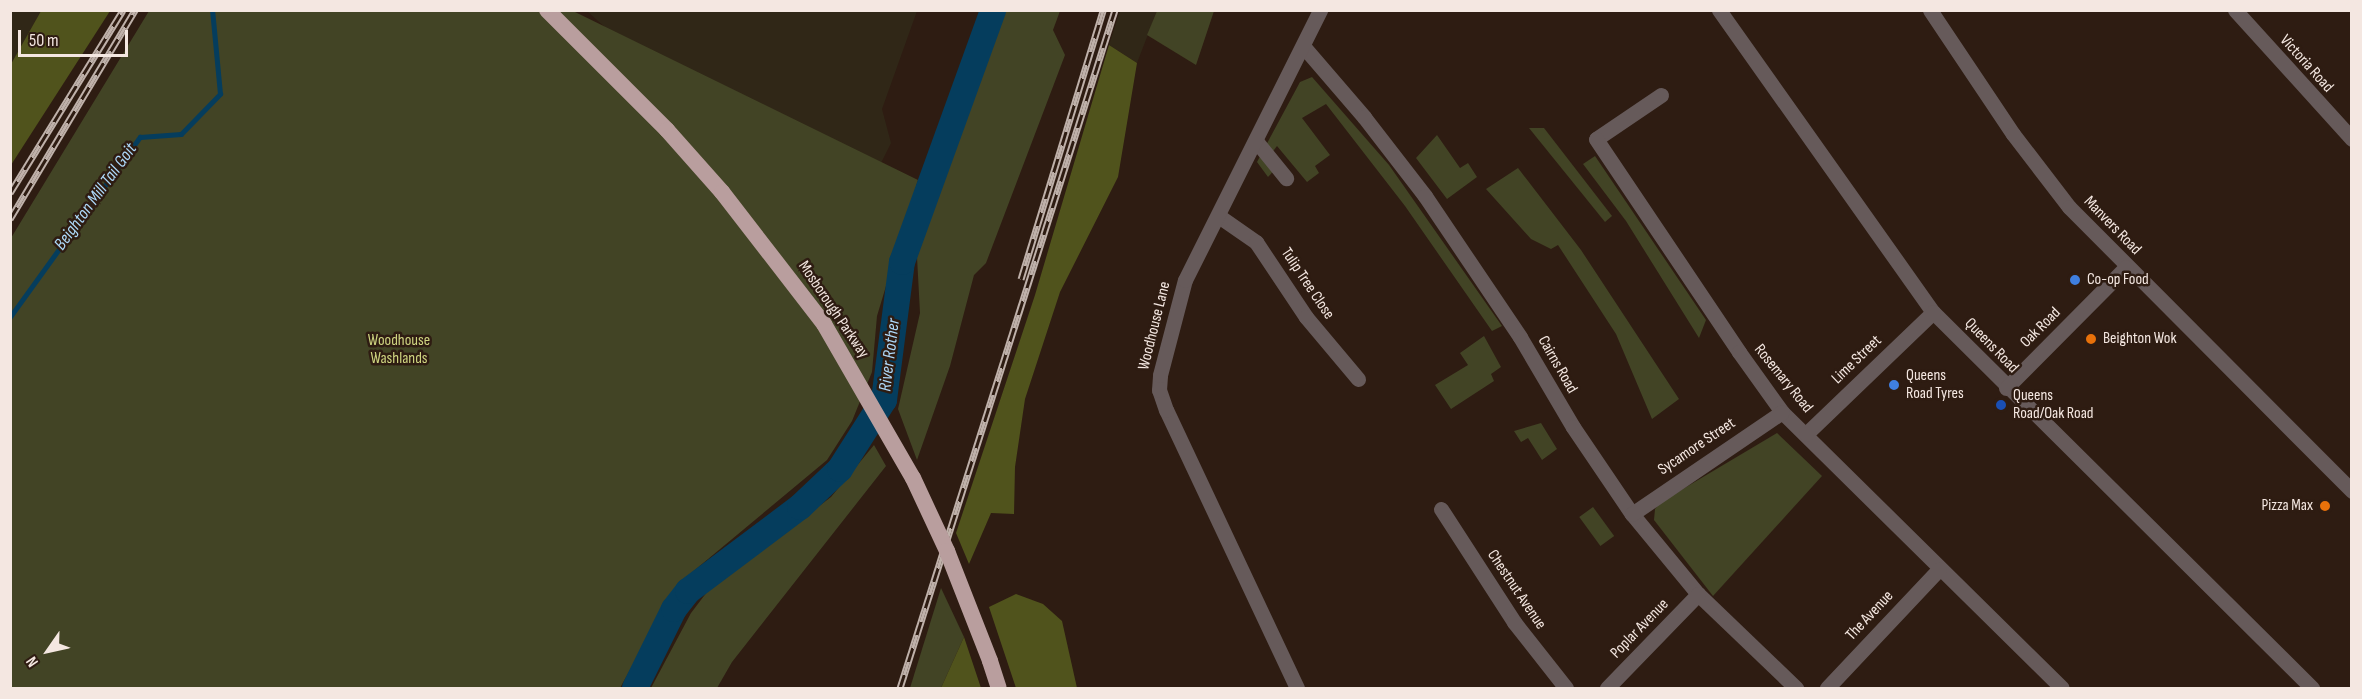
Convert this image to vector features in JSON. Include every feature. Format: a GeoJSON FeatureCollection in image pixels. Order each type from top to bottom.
{"type":"FeatureCollection","features":[{"type":"Feature","properties":{"kind":"highway","name":"Mosborough Parkway"},"geometry":{"type":"LineString","coordinates":[[547,10],[668,130],[722,192],[824,324],[913,478],[951,561],[999,688]]}},
{"type":"Feature","properties":{"kind":"street","name":"Woodhouse Lane"},"geometry":{"type":"LineString","coordinates":[[1297,688],[1159,390],[1168,336],[1185,280],[1220,217],[1320,10]]}},
{"type":"Feature","properties":{"kind":"street","name":"Queens Road"},"geometry":{"type":"LineString","coordinates":[[1719,10],[1933,312],[2006,388],[2312,688]]}},
{"type":"Feature","properties":{"kind":"street","name":"Manvers Road"},"geometry":{"type":"LineString","coordinates":[[1930,10],[2051,185],[2126,267],[2352,491]]}},
{"type":"Feature","properties":{"kind":"street","name":"Victoria Road"},"geometry":{"type":"LineString","coordinates":[[2235,10],[2352,139]]}},
{"type":"Feature","properties":{"kind":"street","name":"Cairns Road"},"geometry":{"type":"LineString","coordinates":[[1303,46],[1364,117],[1425,196],[1520,337],[1573,427],[1632,514],[1698,594],[1796,688]]}},
{"type":"Feature","properties":{"kind":"street","name":"Rosemary Road"},"geometry":{"type":"LineString","coordinates":[[1661,95],[1596,139],[1782,412],[2062,688]]}},
{"type":"Feature","properties":{"kind":"street"},"geometry":{"type":"LineString","coordinates":[[1256,141],[1286,178]]}},
{"type":"Feature","properties":{"kind":"street","name":"Tulip Tree Close"},"geometry":{"type":"LineString","coordinates":[[1220,217],[1256,242],[1306,317],[1358,379]]}},
{"type":"Feature","properties":{"kind":"street","name":"Oak Road"},"geometry":{"type":"LineString","coordinates":[[2006,388],[2126,267]]}},
{"type":"Feature","properties":{"kind":"street","name":"Lime Street"},"geometry":{"type":"LineString","coordinates":[[1806,434],[1933,312]]}},
{"type":"Feature","properties":{"kind":"street","name":"Sycamore Street"},"geometry":{"type":"LineString","coordinates":[[1632,514],[1782,412]]}},
{"type":"Feature","properties":{"kind":"street","name":"Chestnut Avenue"},"geometry":{"type":"LineString","coordinates":[[1441,509],[1514,622],[1566,688]]}},
{"type":"Feature","properties":{"kind":"street","name":"The Avenue"},"geometry":{"type":"LineString","coordinates":[[1827,688],[1939,569]]}},
{"type":"Feature","properties":{"kind":"street","name":"Poplar Avenue"},"geometry":{"type":"LineString","coordinates":[[1607,688],[1698,594]]}},
{"type":"Feature","properties":{"kind":"shaded area"},"geometry":{"type":"Polygon","coordinates":[[[11,11],[41,11],[11,64],[11,11]]]}},
{"type":"Feature","properties":{"kind":"shaded area"},"geometry":{"type":"Polygon","coordinates":[[[587,11],[917,11],[882,109],[891,143],[881,163],[608,30],[587,11]]]}},
{"type":"Feature","properties":{"kind":"shaded area"},"geometry":{"type":"Polygon","coordinates":[[[1120,11],[1157,11],[1137,63],[1109,45],[1120,11]]]}},
{"type":"Feature","properties":{"kind":"green space"},"geometry":{"type":"Polygon","coordinates":[[[41,11],[110,11],[11,165],[11,64],[41,11]]]}},
{"type":"Feature","properties":{"kind":"green space","name":"Woodhouse Washlands"},"geometry":{"type":"Polygon","coordinates":[[[149,11],[573,11],[918,180],[877,316],[872,372],[852,421],[827,460],[678,584],[620,688],[11,688],[11,238],[149,11]]]}},
{"type":"Feature","properties":{"kind":"green space"},"geometry":{"type":"Polygon","coordinates":[[[1004,11],[1060,11],[1053,30],[1065,55],[986,263],[974,275],[950,366],[917,460],[898,409],[920,313],[917,257],[1004,11]]]}},
{"type":"Feature","properties":{"kind":"green space"},"geometry":{"type":"Polygon","coordinates":[[[1157,11],[1214,11],[1196,65],[1147,35],[1157,11]]]}},
{"type":"Feature","properties":{"kind":"green space"},"geometry":{"type":"Polygon","coordinates":[[[1109,45],[1137,63],[1118,177],[1060,292],[1025,399],[1015,467],[1014,514],[991,513],[969,564],[956,533],[1035,295],[1109,45]]]}},
{"type":"Feature","properties":{"kind":"green space"},"geometry":{"type":"Polygon","coordinates":[[[1312,77],[1389,165],[1502,326],[1492,331],[1405,206],[1326,104],[1302,118],[1330,155],[1315,166],[1319,173],[1307,182],[1277,146],[1271,154],[1280,164],[1268,177],[1257,162],[1300,82],[1312,77]]]}},
{"type":"Feature","properties":{"kind":"green space"},"geometry":{"type":"Polygon","coordinates":[[[1529,128],[1544,128],[1612,216],[1605,222],[1529,128]]]}},
{"type":"Feature","properties":{"kind":"green space"},"geometry":{"type":"Polygon","coordinates":[[[1437,135],[1460,168],[1468,163],[1477,177],[1447,199],[1416,158],[1437,135]]]}},
{"type":"Feature","properties":{"kind":"green space"},"geometry":{"type":"Polygon","coordinates":[[[1595,156],[1706,320],[1699,338],[1626,221],[1583,164],[1595,156]]]}},
{"type":"Feature","properties":{"kind":"green space"},"geometry":{"type":"Polygon","coordinates":[[[1518,168],[1581,250],[1679,399],[1652,419],[1616,334],[1558,245],[1551,249],[1531,239],[1486,189],[1518,168]]]}},
{"type":"Feature","properties":{"kind":"green space"},"geometry":{"type":"Polygon","coordinates":[[[1484,336],[1501,367],[1491,374],[1494,381],[1451,409],[1435,385],[1468,365],[1460,353],[1484,336]]]}},
{"type":"Feature","properties":{"kind":"green space"},"geometry":{"type":"Polygon","coordinates":[[[1541,423],[1557,449],[1542,460],[1528,438],[1521,442],[1514,431],[1541,423]]]}},
{"type":"Feature","properties":{"kind":"green space"},"geometry":{"type":"Polygon","coordinates":[[[1777,433],[1822,476],[1713,596],[1654,520],[1655,509],[1661,502],[1777,433]]]}},
{"type":"Feature","properties":{"kind":"green space"},"geometry":{"type":"Polygon","coordinates":[[[874,445],[886,466],[732,662],[717,688],[651,688],[691,613],[707,592],[831,497],[874,445]]]}},
{"type":"Feature","properties":{"kind":"green space"},"geometry":{"type":"Polygon","coordinates":[[[1593,507],[1614,536],[1600,546],[1579,517],[1593,507]]]}},
{"type":"Feature","properties":{"kind":"green space"},"geometry":{"type":"Polygon","coordinates":[[[941,588],[964,637],[941,688],[910,688],[941,588]]]}},
{"type":"Feature","properties":{"kind":"green space"},"geometry":{"type":"Polygon","coordinates":[[[1016,594],[1043,604],[1062,621],[1077,688],[1016,688],[989,607],[1016,594]]]}},
{"type":"Feature","properties":{"kind":"green space"},"geometry":{"type":"Polygon","coordinates":[[[964,637],[981,688],[941,688],[964,637]]]}},
{"type":"Feature","properties":{"kind":"waterway","name":"Beighton Mill Tail Goit"},"geometry":{"type":"LineString","coordinates":[[10,317],[140,137],[181,134],[220,94],[212,10]]}},
{"type":"Feature","properties":{"kind":"waterway","name":"River Rother"},"geometry":{"type":"LineString","coordinates":[[635,688],[674,609],[688,591],[800,507],[840,469],[884,400],[902,262],[993,10]]}},
{"type":"Feature","properties":{"kind":"railway"},"geometry":{"type":"LineString","coordinates":[[10,193],[123,10]]}},
{"type":"Feature","properties":{"kind":"railway"},"geometry":{"type":"LineString","coordinates":[[10,219],[135,10]]}},
{"type":"Feature","properties":{"kind":"railway"},"geometry":{"type":"LineString","coordinates":[[1021,279],[1103,10]]}},
{"type":"Feature","properties":{"kind":"railway"},"geometry":{"type":"LineString","coordinates":[[900,688],[1115,10]]}},
{"type":"Feature","properties":{"kind":"place","name":"Co-op Food"},"geometry":{"type":"Point","coordinates":[2075,280]}},
{"type":"Feature","properties":{"kind":"place","name":"Beighton Wok"},"geometry":{"type":"Point","coordinates":[2091,339]}},
{"type":"Feature","properties":{"kind":"place","name":"Queens Road Tyres"},"geometry":{"type":"Point","coordinates":[1894,385]}},
{"type":"Feature","properties":{"kind":"place","name":"Queens Road/Oak Road"},"geometry":{"type":"Point","coordinates":[2001,405]}},
{"type":"Feature","properties":{"kind":"place","name":"Pizza Max"},"geometry":{"type":"Point","coordinates":[2325,506]}}]}
